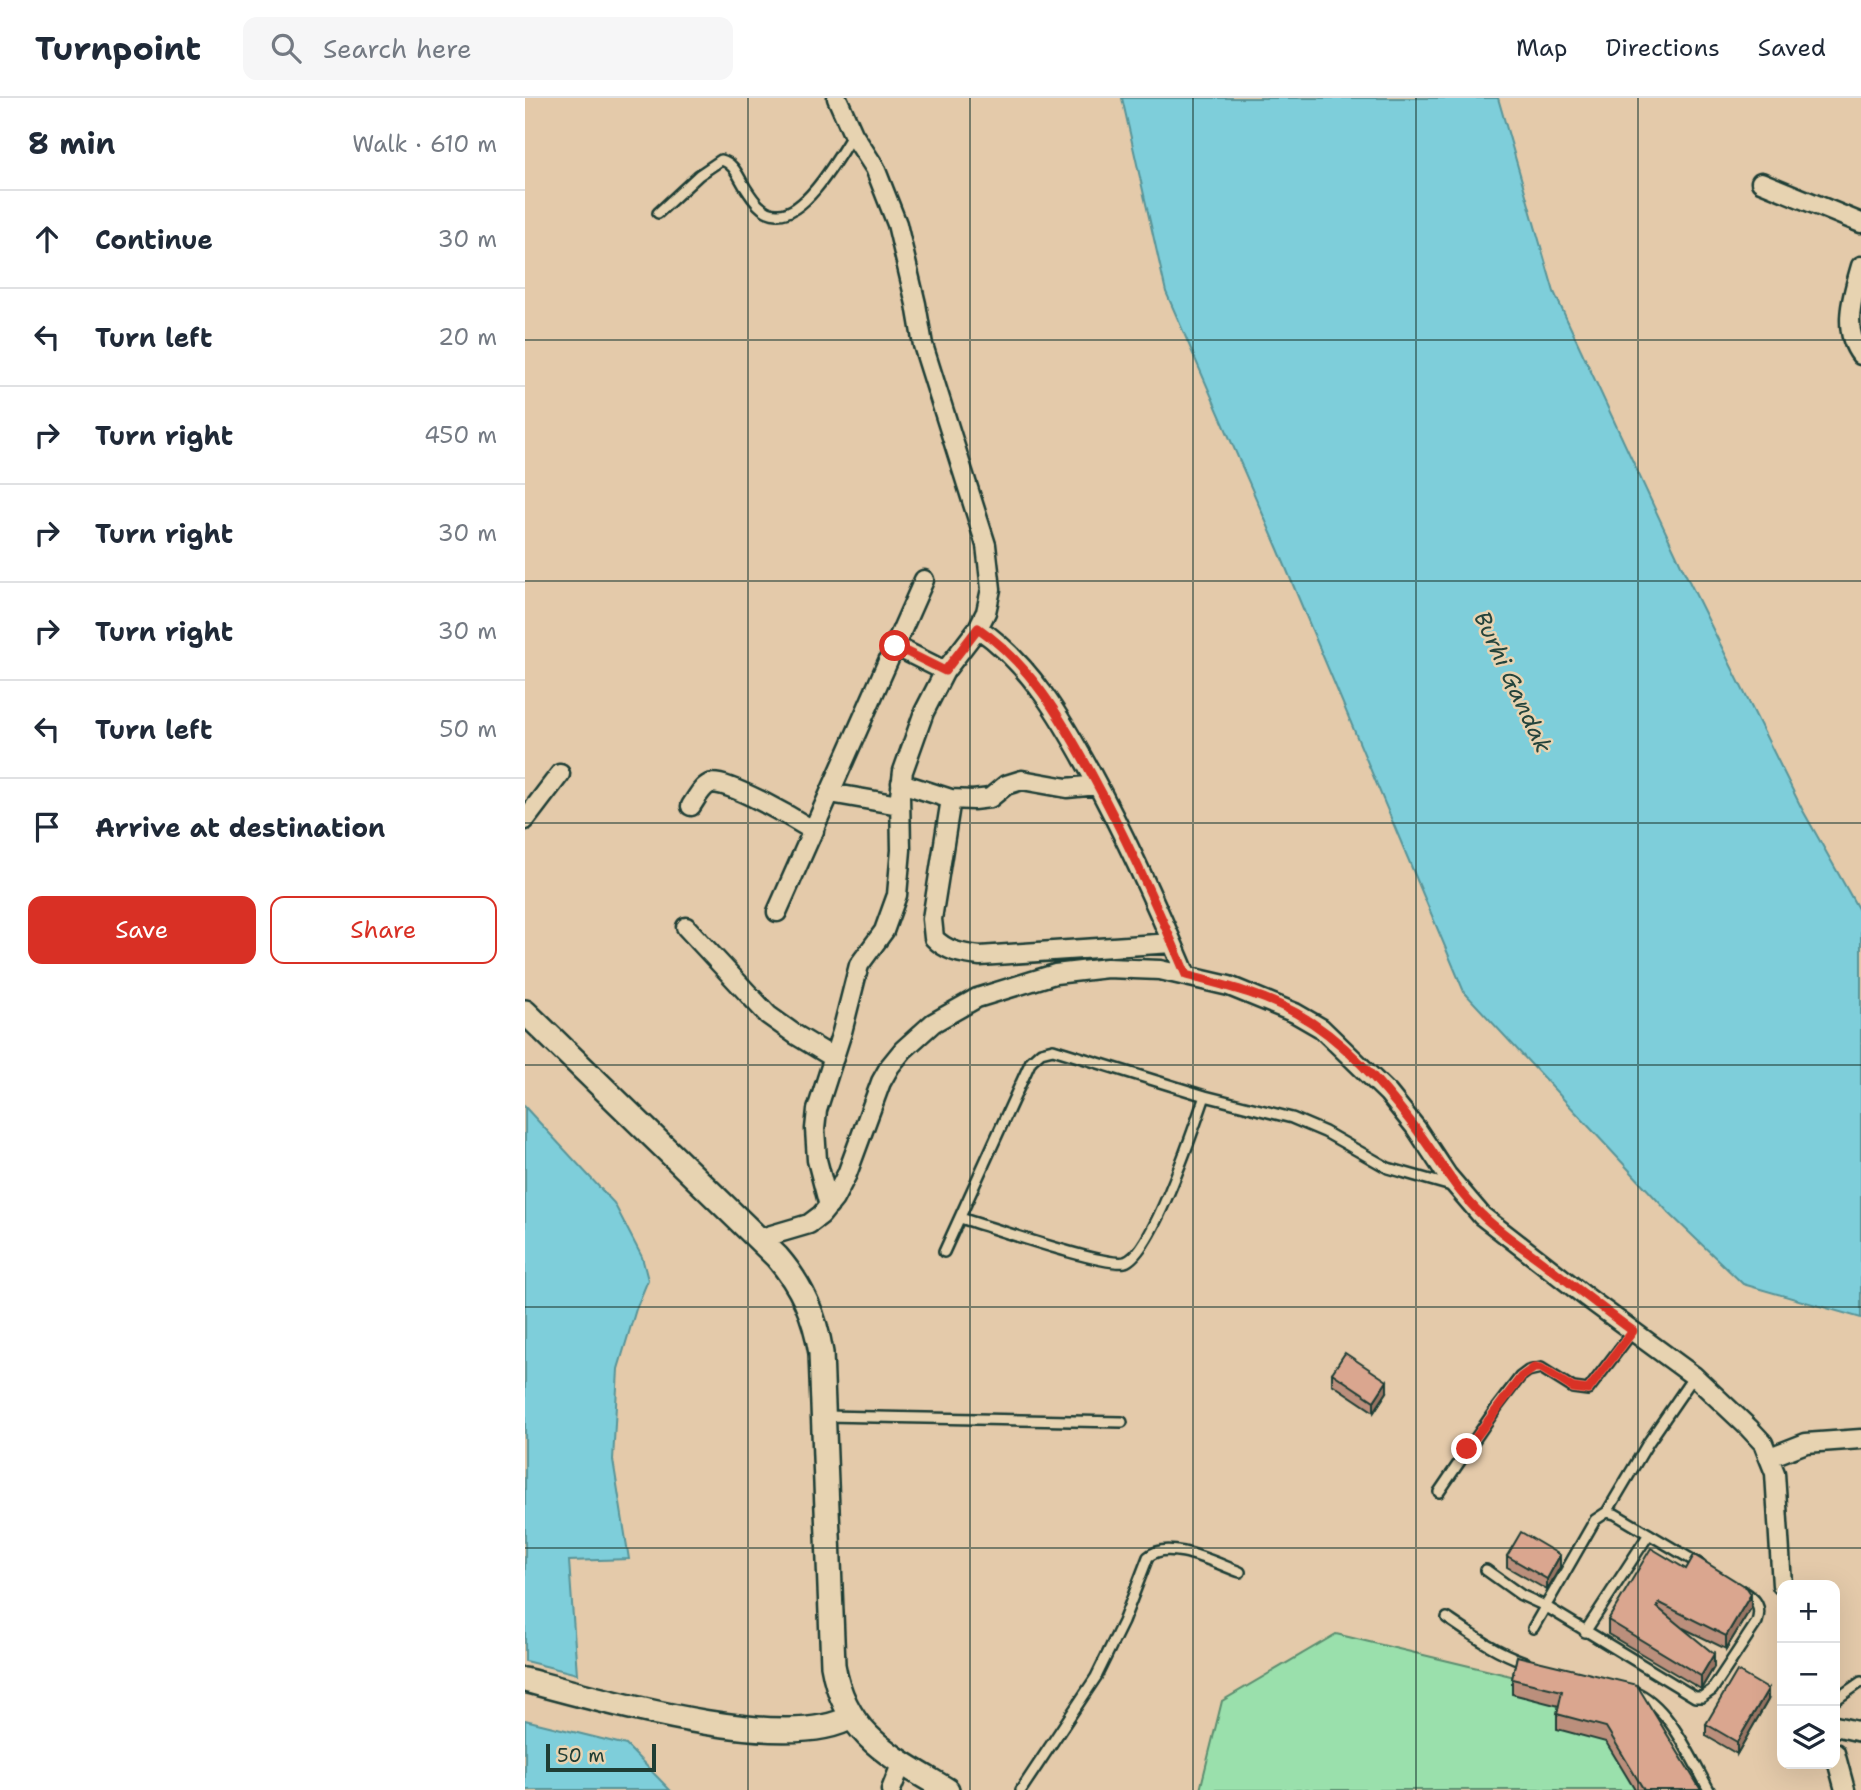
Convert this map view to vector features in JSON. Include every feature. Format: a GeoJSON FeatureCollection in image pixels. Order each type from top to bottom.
{"type":"FeatureCollection","features":[{"type":"Feature","properties":{"kind":"street"},"geometry":{"type":"LineString","coordinates":[[829,1206],[817,1160],[817,1110],[859,965],[884,931],[897,894],[901,850],[901,783],[924,712],[945,671],[978,628],[986,612],[991,589],[986,545],[928,365],[897,224],[875,168],[853,134],[836,98]]}},
{"type":"Feature","properties":{"kind":"street"},"geometry":{"type":"LineString","coordinates":[[1761,182],[1861,223]]}},
{"type":"Feature","properties":{"kind":"street"},"geometry":{"type":"LineString","coordinates":[[1861,266],[1850,323],[1851,337],[1861,355]]}},
{"type":"Feature","properties":{"kind":"street"},"geometry":{"type":"LineString","coordinates":[[777,912],[924,580]]}},
{"type":"Feature","properties":{"kind":"street"},"geometry":{"type":"LineString","coordinates":[[978,628],[997,641],[1027,671],[1074,741],[1150,891],[1186,975]]}},
{"type":"Feature","properties":{"kind":"street"},"geometry":{"type":"LineString","coordinates":[[895,646],[945,671]]}},
{"type":"Feature","properties":{"kind":"street"},"geometry":{"type":"LineString","coordinates":[[525,820],[560,774]]}},
{"type":"Feature","properties":{"kind":"street"},"geometry":{"type":"LineString","coordinates":[[901,783],[951,799],[990,798],[1006,785],[1022,780],[1067,788],[1097,785]]}},
{"type":"Feature","properties":{"kind":"street"},"geometry":{"type":"LineString","coordinates":[[691,806],[706,786],[715,783],[739,790],[814,831]]}},
{"type":"Feature","properties":{"kind":"street"},"geometry":{"type":"LineString","coordinates":[[830,793],[899,805]]}},
{"type":"Feature","properties":{"kind":"street"},"geometry":{"type":"LineString","coordinates":[[951,799],[932,919],[934,938],[940,945],[964,954],[980,956],[1172,943]]}},
{"type":"Feature","properties":{"kind":"street"},"geometry":{"type":"LineString","coordinates":[[685,927],[768,1015],[834,1058]]}},
{"type":"Feature","properties":{"kind":"street"},"geometry":{"type":"LineString","coordinates":[[758,1239],[809,1224],[829,1206],[848,1174],[881,1082],[890,1066],[902,1050],[948,1013],[1001,988],[1055,974],[1107,968],[1160,970],[1229,986],[1268,1000],[1321,1028],[1388,1093],[1482,1216],[1694,1376],[1763,1443],[1770,1457],[1777,1493],[1783,1580]]}},
{"type":"Feature","properties":{"kind":"street"},"geometry":{"type":"LineString","coordinates":[[525,1012],[758,1239],[790,1272],[801,1289],[811,1311],[821,1353],[837,1684],[851,1717],[863,1733],[947,1790]]}},
{"type":"Feature","properties":{"kind":"street"},"geometry":{"type":"LineString","coordinates":[[1770,1457],[1806,1443],[1861,1439]]}},
{"type":"Feature","properties":{"kind":"street"},"geometry":{"type":"LineString","coordinates":[[525,1680],[662,1714],[758,1729],[815,1729],[838,1724],[851,1717]]}},
{"type":"Feature","properties":{"kind":"street"},"geometry":{"type":"LineString","coordinates":[[1840,1727],[1861,1732]]}},
{"type":"Feature","properties":{"kind":"street"},"geometry":{"type":"LineString","coordinates":[[891,1790],[902,1762]]}},
{"type":"Feature","properties":{"kind":"street"},"geometry":{"type":"LineString","coordinates":[[1839,1769],[1845,1790]]}},
{"type":"Feature","properties":{"kind":"lane"},"geometry":{"type":"LineString","coordinates":[[658,213],[699,175],[720,160],[730,163],[748,192],[762,208],[778,215],[786,213],[795,209],[810,195],[853,134]]}},
{"type":"Feature","properties":{"kind":"lane"},"geometry":{"type":"LineString","coordinates":[[944,1252],[1031,1061],[1041,1052],[1060,1049],[1205,1096],[1300,1120],[1388,1168],[1458,1188]]}},
{"type":"Feature","properties":{"kind":"lane"},"geometry":{"type":"LineString","coordinates":[[960,1218],[1097,1259],[1125,1262],[1135,1257],[1145,1244],[1174,1179],[1205,1096]]}},
{"type":"Feature","properties":{"kind":"lane"},"geometry":{"type":"LineString","coordinates":[[1439,1492],[1467,1449],[1521,1377],[1534,1368],[1541,1368],[1573,1388],[1588,1390],[1633,1331]]}},
{"type":"Feature","properties":{"kind":"lane"},"geometry":{"type":"LineString","coordinates":[[1533,1628],[1595,1520],[1607,1512],[1655,1432],[1694,1376]]}},
{"type":"Feature","properties":{"kind":"lane"},"geometry":{"type":"LineString","coordinates":[[825,1416],[1122,1422]]}},
{"type":"Feature","properties":{"kind":"lane"},"geometry":{"type":"LineString","coordinates":[[1607,1512],[1626,1520],[1711,1571]]}},
{"type":"Feature","properties":{"kind":"lane"},"geometry":{"type":"LineString","coordinates":[[1585,1632],[1649,1534]]}},
{"type":"Feature","properties":{"kind":"lane"},"geometry":{"type":"LineString","coordinates":[[1021,1790],[1096,1677],[1123,1622],[1148,1557],[1154,1552],[1171,1549],[1240,1572]]}},
{"type":"Feature","properties":{"kind":"lane"},"geometry":{"type":"LineString","coordinates":[[1486,1570],[1521,1595],[1545,1606],[1688,1694],[1702,1697],[1712,1690],[1759,1615],[1756,1602],[1732,1584]]}},
{"type":"Feature","properties":{"kind":"lane"},"geometry":{"type":"LineString","coordinates":[[1447,1618],[1506,1655],[1533,1665]]}},
{"type":"Feature","properties":{"kind":"lane"},"geometry":{"type":"LineString","coordinates":[[1840,1697],[1861,1682]]}},
{"type":"Feature","properties":{"kind":"lane"},"geometry":{"type":"LineString","coordinates":[[1627,1689],[1646,1696],[1655,1703],[1709,1790]]}},
{"type":"Feature","properties":{"kind":"green space"},"geometry":{"type":"Polygon","coordinates":[[[1336,1634],[1515,1677],[1691,1790],[1200,1790],[1222,1701],[1336,1634]]]}},
{"type":"Feature","properties":{"kind":"water","name":"Burhi Gandak"},"geometry":{"type":"Polygon","coordinates":[[[1122,98],[1498,98],[1554,292],[1681,565],[1802,809],[1861,914],[1861,1318],[1743,1284],[1669,1213],[1464,992],[1278,549],[1166,292],[1122,98]]]}},
{"type":"Feature","properties":{"kind":"water"},"geometry":{"type":"Polygon","coordinates":[[[525,1107],[614,1203],[642,1257],[648,1280],[636,1309],[618,1369],[613,1460],[629,1559],[569,1561],[577,1674],[525,1661],[525,1107]]]}},
{"type":"Feature","properties":{"kind":"water"},"geometry":{"type":"Polygon","coordinates":[[[525,1720],[626,1745],[670,1790],[525,1790],[525,1720]]]}},
{"type":"Feature","properties":{"kind":"building"},"geometry":{"type":"Polygon","coordinates":[[[1345,1353],[1387,1381],[1374,1401],[1332,1373],[1345,1353]]]}},
{"type":"Feature","properties":{"kind":"building"},"geometry":{"type":"Polygon","coordinates":[[[1521,1532],[1560,1555],[1547,1579],[1507,1556],[1521,1532]]]}},
{"type":"Feature","properties":{"kind":"building"},"geometry":{"type":"Polygon","coordinates":[[[1651,1548],[1686,1569],[1694,1555],[1747,1588],[1751,1594],[1726,1636],[1660,1603],[1657,1607],[1714,1654],[1701,1676],[1608,1620],[1651,1548]]]}},
{"type":"Feature","properties":{"kind":"building"},"geometry":{"type":"Polygon","coordinates":[[[1517,1656],[1637,1685],[1701,1790],[1644,1790],[1606,1727],[1557,1714],[1562,1691],[1512,1679],[1517,1656]]]}},
{"type":"Feature","properties":{"kind":"building"},"geometry":{"type":"Polygon","coordinates":[[[1737,1671],[1768,1689],[1737,1742],[1706,1724],[1737,1671]]]}},
{"type":"Feature","properties":{"kind":"route"},"geometry":{"type":"LineString","coordinates":[[895,646],[945,671],[978,628],[997,641],[1027,671],[1074,741],[1131,849],[1186,975],[1268,1000],[1321,1028],[1388,1093],[1416,1128],[1447,1175],[1482,1216],[1633,1331],[1588,1390],[1573,1388],[1541,1368],[1528,1371],[1497,1407],[1467,1449]]}}]}
